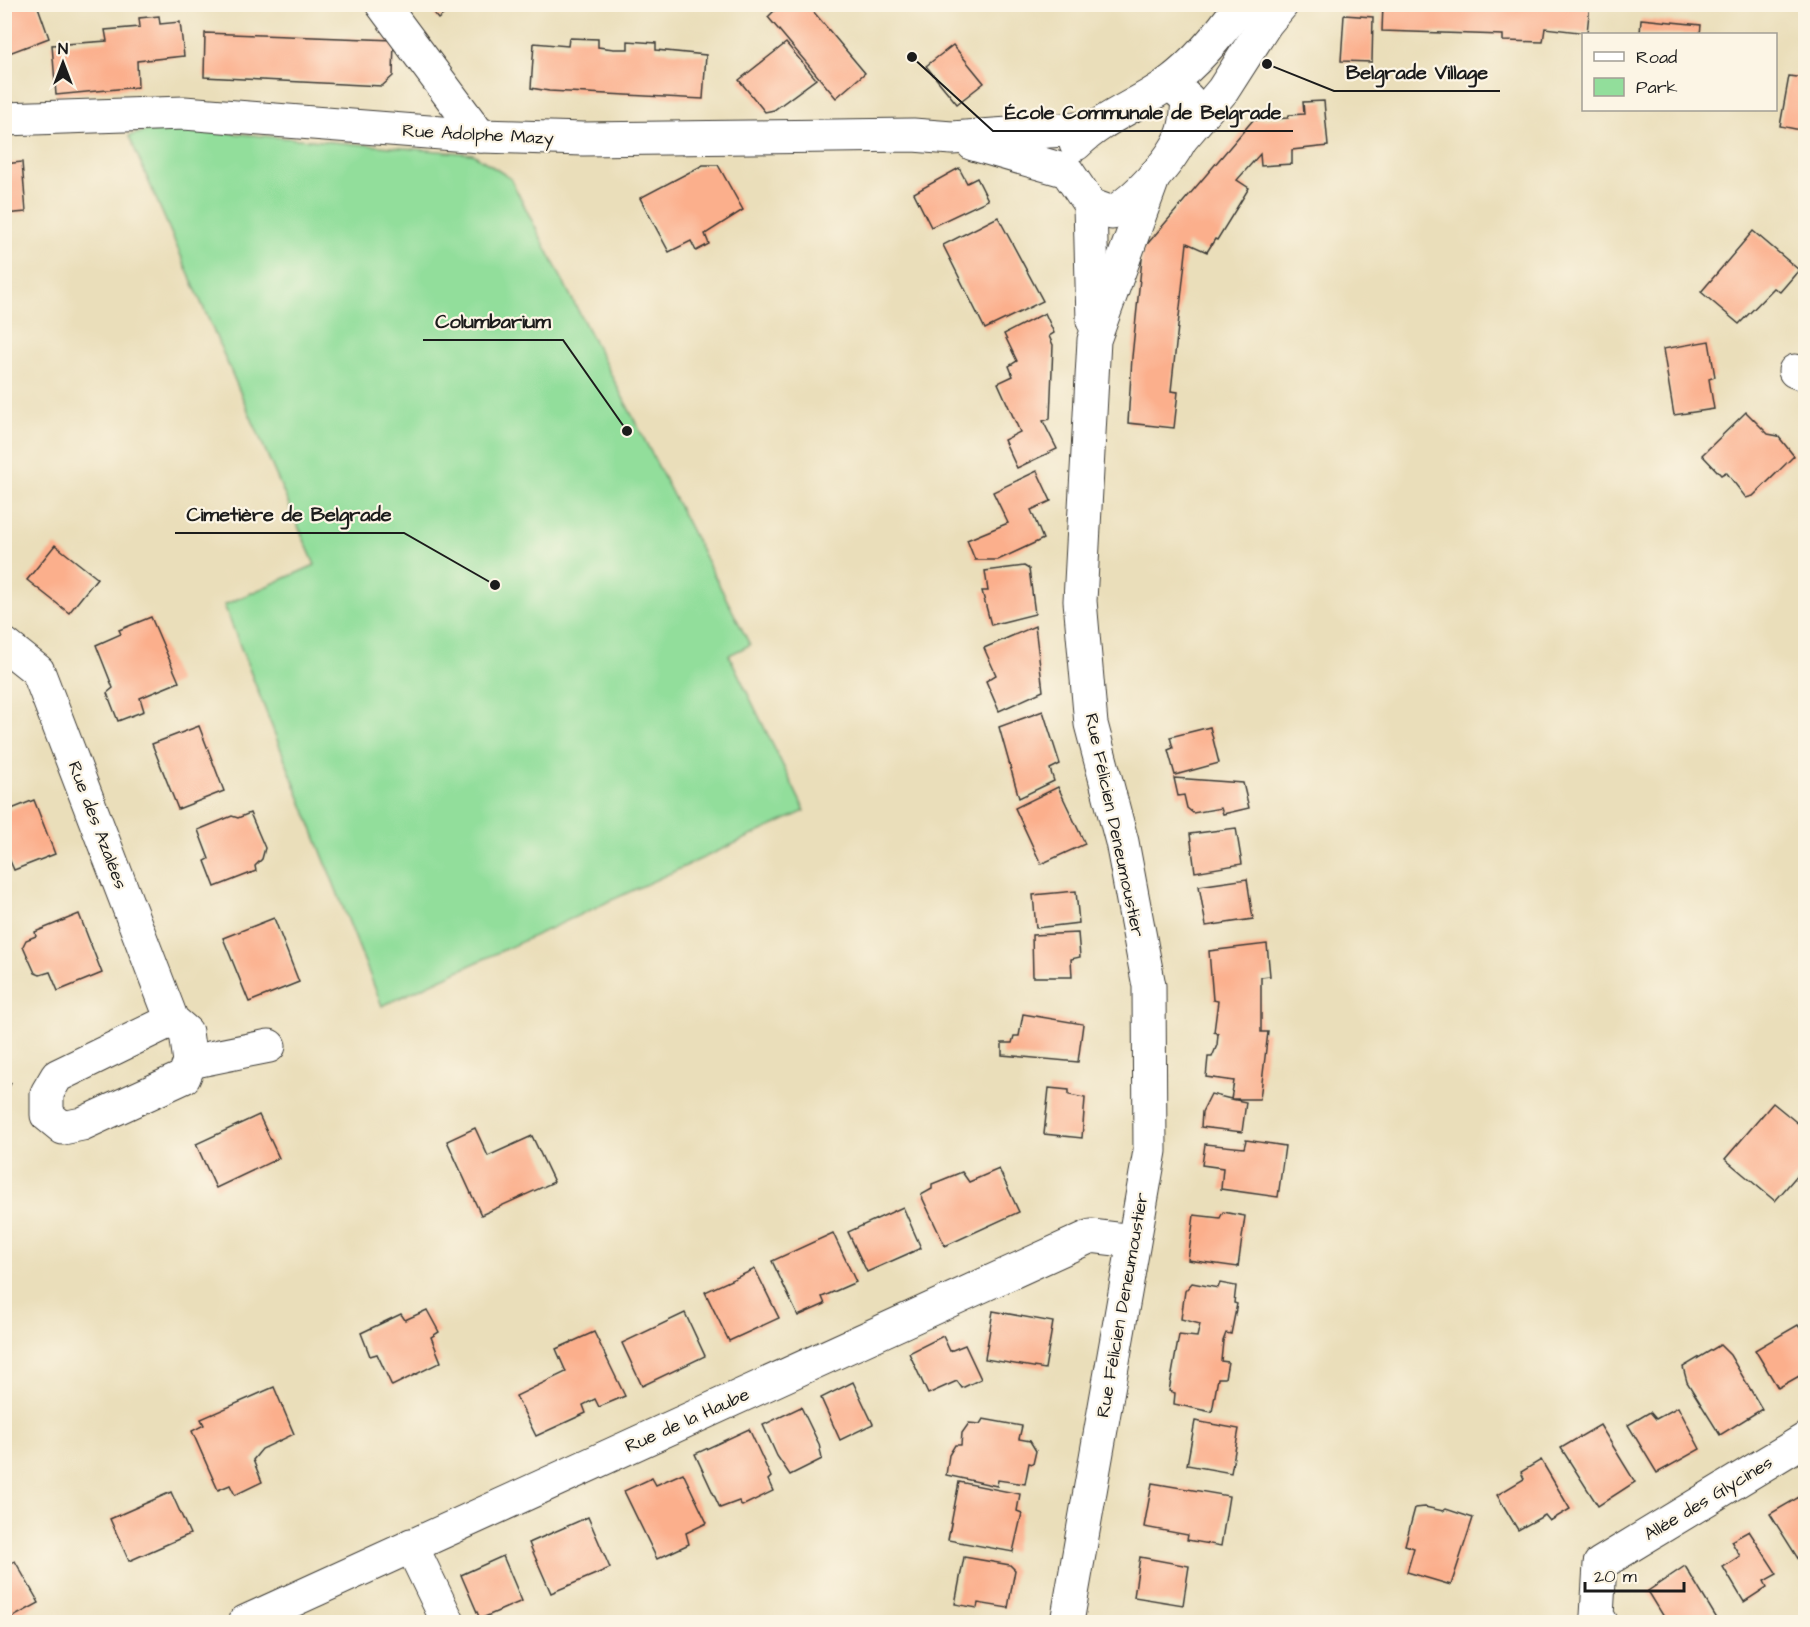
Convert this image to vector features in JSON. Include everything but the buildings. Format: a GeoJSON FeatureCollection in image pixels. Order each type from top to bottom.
{"type":"FeatureCollection","features":[{"type":"Feature","properties":{"kind":"street"},"geometry":{"type":"LineString","coordinates":[[382,4],[480,136]]}},
{"type":"Feature","properties":{"kind":"street"},"geometry":{"type":"LineString","coordinates":[[1094,340],[1090,205],[1067,171],[1073,146],[1091,128],[1169,83],[1219,35],[1241,4]]}},
{"type":"Feature","properties":{"kind":"street"},"geometry":{"type":"LineString","coordinates":[[1182,138],[1223,90],[1266,23],[1282,4]]}},
{"type":"Feature","properties":{"kind":"street","name":"Rue Félicien Deneumoustier"},"geometry":{"type":"LineString","coordinates":[[1090,205],[1112,213],[1125,206],[1154,176],[1182,138],[1188,99],[1169,83]]}},
{"type":"Feature","properties":{"kind":"street","name":"Rue Adolphe Mazy"},"geometry":{"type":"LineString","coordinates":[[4,120],[184,113],[480,136],[595,139],[913,135],[952,138],[1091,128]]}},
{"type":"Feature","properties":{"kind":"street","name":"Rue Adolphe Mazy"},"geometry":{"type":"LineString","coordinates":[[952,138],[1067,171]]}},
{"type":"Feature","properties":{"kind":"street","name":"Rue Félicien Deneumoustier"},"geometry":{"type":"LineString","coordinates":[[1067,1623],[1150,1151],[1149,986],[1122,842],[1091,724],[1080,601],[1094,340],[1154,176]]}},
{"type":"Feature","properties":{"kind":"street","name":"Rue des Azalées"},"geometry":{"type":"LineString","coordinates":[[4,644],[38,671],[172,1020],[186,1032],[190,1062]]}},
{"type":"Feature","properties":{"kind":"street"},"geometry":{"type":"LineString","coordinates":[[172,1020],[57,1076],[47,1093],[47,1115],[63,1128],[82,1124],[184,1077],[190,1062],[269,1046]]}},
{"type":"Feature","properties":{"kind":"street","name":"Rue de la Haube"},"geometry":{"type":"LineString","coordinates":[[245,1623],[411,1545],[1091,1236],[1133,1241]]}},
{"type":"Feature","properties":{"kind":"street","name":"Allée des Glycines"},"geometry":{"type":"LineString","coordinates":[[1601,1623],[1597,1616],[1600,1564],[1806,1439]]}},
{"type":"Feature","properties":{"kind":"street"},"geometry":{"type":"LineString","coordinates":[[411,1545],[448,1623]]}},
{"type":"Feature","properties":{"kind":"green space"},"geometry":{"type":"Polygon","coordinates":[[[159,127],[473,154],[510,178],[750,645],[729,655],[805,811],[382,1006],[224,605],[315,565],[129,136],[159,127]]]}},
{"type":"Feature","properties":{"kind":"place","name":"École Communale de Belgrade"},"geometry":{"type":"Point","coordinates":[912,57]}},
{"type":"Feature","properties":{"kind":"place","name":"Belgrade Village"},"geometry":{"type":"Point","coordinates":[1267,64]}},
{"type":"Feature","properties":{"kind":"place","name":"Columbarium"},"geometry":{"type":"Point","coordinates":[627,431]}},
{"type":"Feature","properties":{"kind":"place","name":"Cimetière de Belgrade"},"geometry":{"type":"Point","coordinates":[495,585]}}]}
